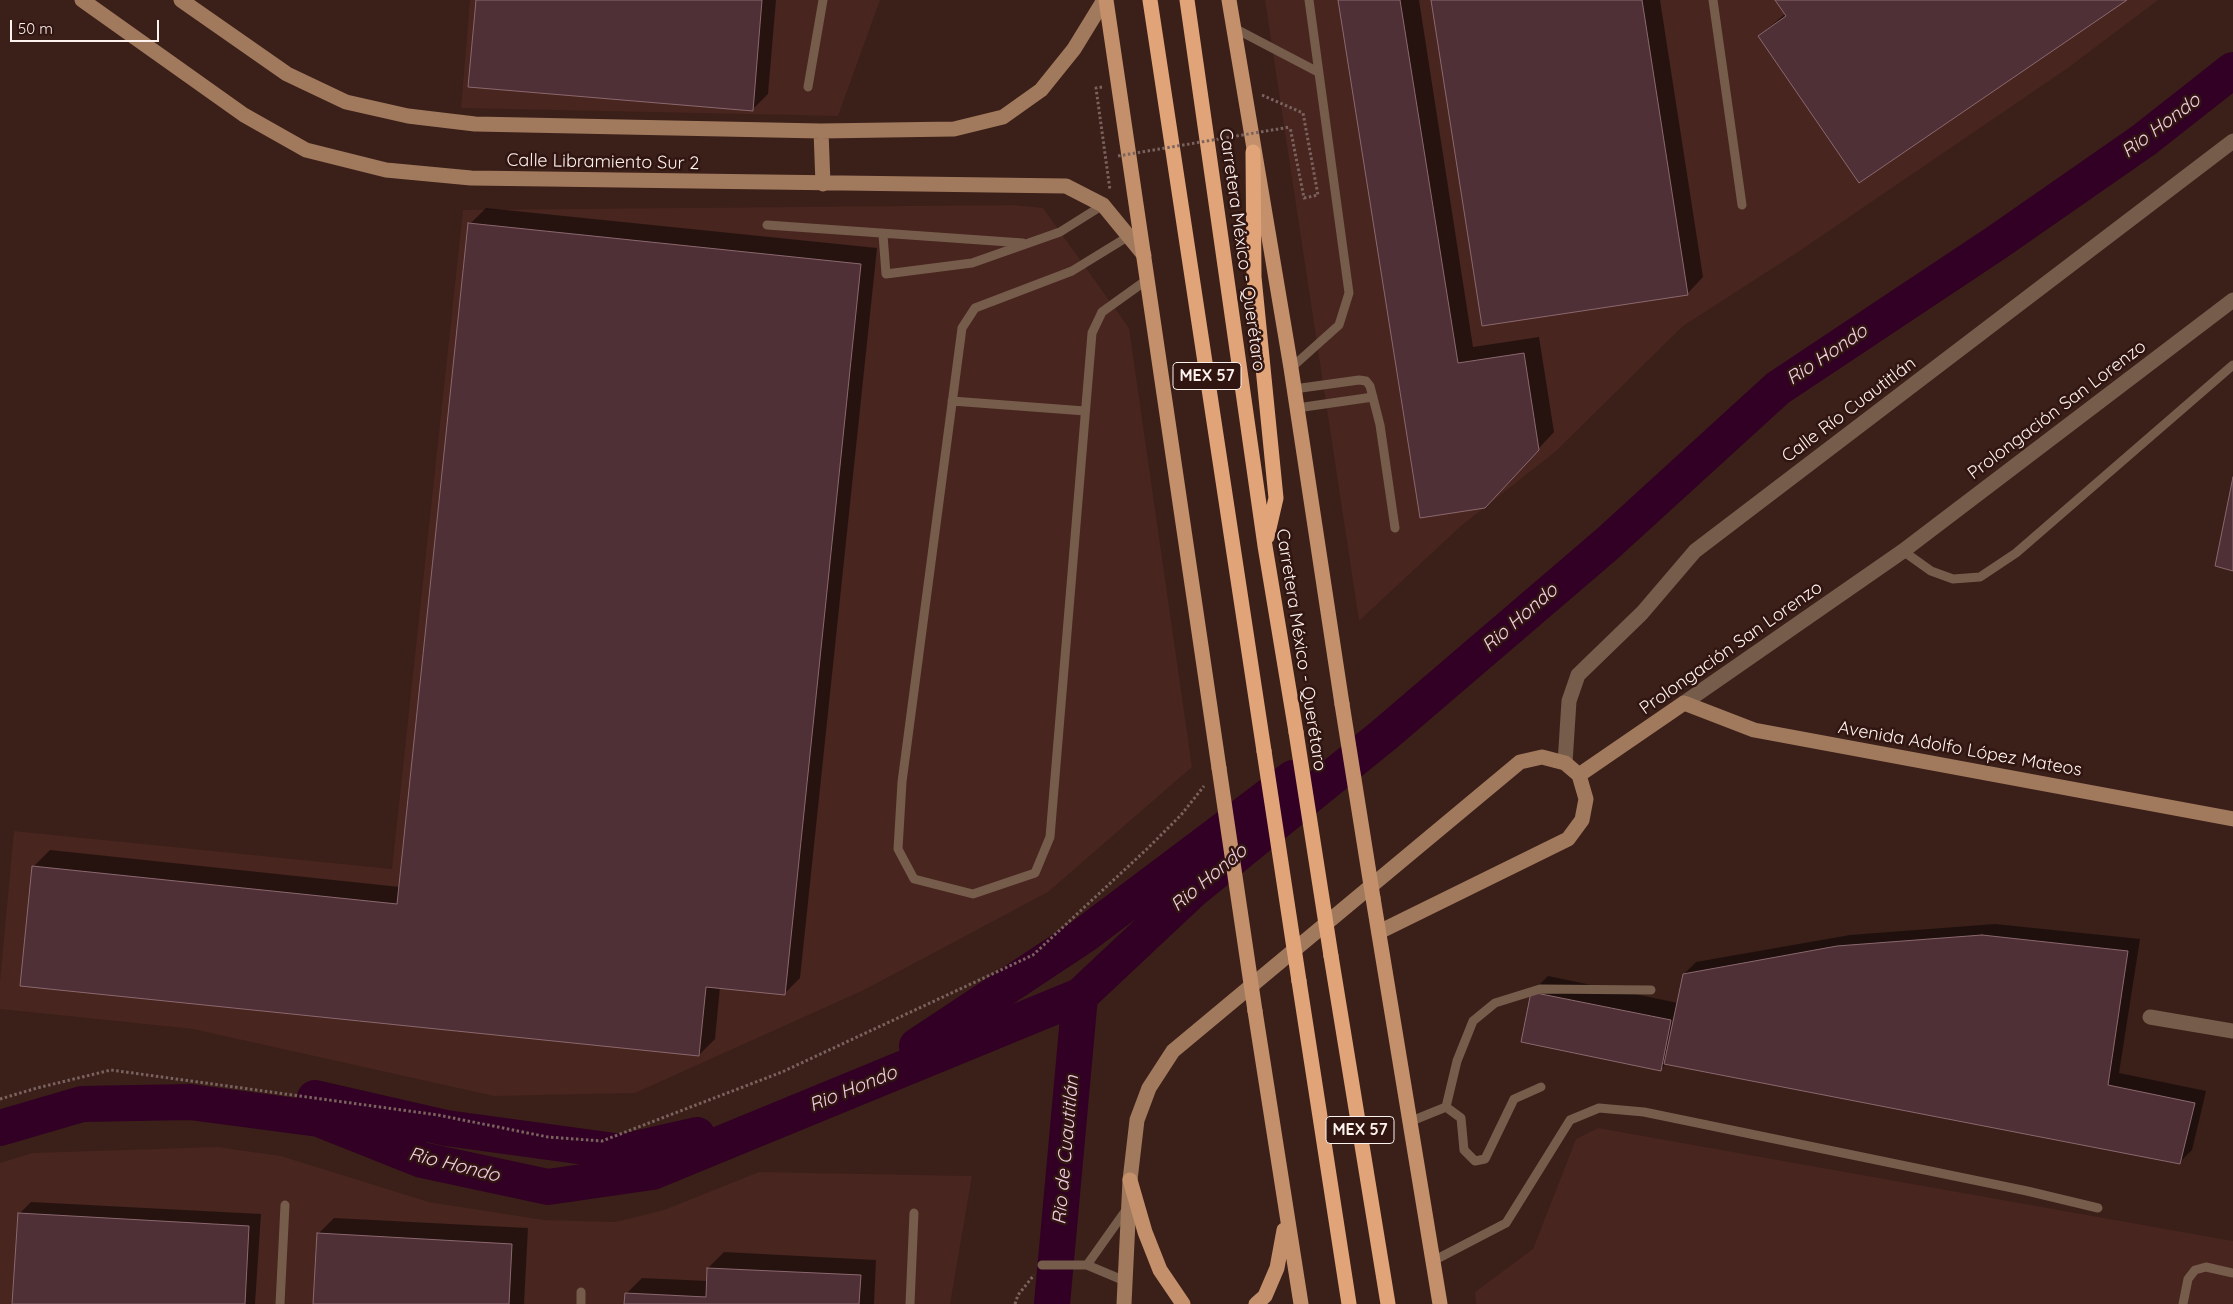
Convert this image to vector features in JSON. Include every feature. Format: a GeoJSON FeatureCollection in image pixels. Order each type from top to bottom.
{"type":"FeatureCollection","features":[{"type":"Feature","properties":{"kind":"highway","name":"MEX 57"},"geometry":{"type":"LineString","coordinates":[[1150,0],[1298,981],[1349,1304]]}},
{"type":"Feature","properties":{"kind":"highway","name":"Carretera México - Querétaro"},"geometry":{"type":"LineString","coordinates":[[1188,0],[1265,546],[1388,1304]]}},
{"type":"Feature","properties":{"kind":"highway"},"geometry":{"type":"LineString","coordinates":[[1253,152],[1254,277],[1276,498],[1265,546]]}},
{"type":"Feature","properties":{"kind":"main road","name":"Calle Libramiento Sur 2"},"geometry":{"type":"LineString","coordinates":[[82,0],[244,116],[306,150],[386,170],[471,178],[1066,186],[1103,205],[1144,255]]}},
{"type":"Feature","properties":{"kind":"main road","name":"Calle Libramiento Sur 2"},"geometry":{"type":"LineString","coordinates":[[181,0],[287,74],[346,102],[408,116],[474,124],[821,131],[954,129],[1003,118],[1041,90],[1074,49],[1105,0]]}},
{"type":"Feature","properties":{"kind":"main road"},"geometry":{"type":"LineString","coordinates":[[1105,0],[1300,1304]]}},
{"type":"Feature","properties":{"kind":"main road"},"geometry":{"type":"LineString","coordinates":[[1229,0],[1253,152],[1291,368],[1342,704],[1440,1304]]}},
{"type":"Feature","properties":{"kind":"main road"},"geometry":{"type":"LineString","coordinates":[[821,131],[823,184]]}},
{"type":"Feature","properties":{"kind":"main road","name":"Prolongación San Lorenzo"},"geometry":{"type":"LineString","coordinates":[[1579,775],[1684,703]]}},
{"type":"Feature","properties":{"kind":"main road","name":"Avenida Adolfo López Mateos"},"geometry":{"type":"LineString","coordinates":[[1684,703],[1754,730],[2233,819]]}},
{"type":"Feature","properties":{"kind":"main road"},"geometry":{"type":"LineString","coordinates":[[1124,1304],[1128,1207],[1137,1120],[1149,1088],[1173,1051],[1520,762],[1542,757],[1565,763],[1579,775],[1586,800],[1582,820],[1568,839],[1379,932]]}},
{"type":"Feature","properties":{"kind":"main road"},"geometry":{"type":"LineString","coordinates":[[1130,1180],[1145,1232],[1160,1270],[1183,1304]]}},
{"type":"Feature","properties":{"kind":"main road"},"geometry":{"type":"LineString","coordinates":[[1256,1304],[1265,1296],[1277,1268],[1286,1216]]}},
{"type":"Feature","properties":{"kind":"street","name":"Calle Río Cuautitlán"},"geometry":{"type":"LineString","coordinates":[[1565,763],[1569,701],[1578,675],[1642,613],[1695,551],[2233,140]]}},
{"type":"Feature","properties":{"kind":"street","name":"Prolongación San Lorenzo"},"geometry":{"type":"LineString","coordinates":[[1684,703],[1903,551],[2233,300]]}},
{"type":"Feature","properties":{"kind":"street"},"geometry":{"type":"LineString","coordinates":[[2150,1017],[2233,1031]]}},
{"type":"Feature","properties":{"kind":"lane"},"geometry":{"type":"LineString","coordinates":[[808,87],[823,0]]}},
{"type":"Feature","properties":{"kind":"lane"},"geometry":{"type":"LineString","coordinates":[[1291,368],[1339,325],[1349,293],[1318,72],[1310,0]]}},
{"type":"Feature","properties":{"kind":"lane"},"geometry":{"type":"LineString","coordinates":[[1713,0],[1742,205]]}},
{"type":"Feature","properties":{"kind":"lane"},"geometry":{"type":"LineString","coordinates":[[1234,28],[1318,72]]}},
{"type":"Feature","properties":{"kind":"lane"},"geometry":{"type":"LineString","coordinates":[[883,234],[886,274],[972,263],[1060,232],[1103,205]]}},
{"type":"Feature","properties":{"kind":"lane"},"geometry":{"type":"LineString","coordinates":[[767,225],[1028,244]]}},
{"type":"Feature","properties":{"kind":"lane"},"geometry":{"type":"LineString","coordinates":[[1128,236],[1072,271],[975,308],[962,328],[902,782],[898,849],[914,879],[973,894],[1035,874],[1050,837],[1092,332],[1102,312],[1148,279]]}},
{"type":"Feature","properties":{"kind":"lane"},"geometry":{"type":"LineString","coordinates":[[1903,551],[1931,571],[1953,579],[1980,578],[2016,554],[2233,365]]}},
{"type":"Feature","properties":{"kind":"lane"},"geometry":{"type":"LineString","coordinates":[[1294,389],[1359,380],[1366,381],[1373,397],[1395,528]]}},
{"type":"Feature","properties":{"kind":"lane"},"geometry":{"type":"LineString","coordinates":[[1297,408],[1373,397]]}},
{"type":"Feature","properties":{"kind":"lane"},"geometry":{"type":"LineString","coordinates":[[952,401],[1085,411]]}},
{"type":"Feature","properties":{"kind":"lane"},"geometry":{"type":"LineString","coordinates":[[1446,1107],[1457,1061],[1473,1021],[1495,1003],[1540,988],[1651,990]]}},
{"type":"Feature","properties":{"kind":"lane"},"geometry":{"type":"LineString","coordinates":[[1446,1107],[1461,1118],[1464,1150],[1475,1160],[1485,1158],[1514,1099],[1541,1087]]}},
{"type":"Feature","properties":{"kind":"lane"},"geometry":{"type":"LineString","coordinates":[[1409,1122],[1446,1107]]}},
{"type":"Feature","properties":{"kind":"lane"},"geometry":{"type":"LineString","coordinates":[[1433,1261],[1506,1223],[1570,1120],[1599,1108],[1644,1112],[2027,1191],[2098,1208]]}},
{"type":"Feature","properties":{"kind":"lane"},"geometry":{"type":"LineString","coordinates":[[280,1304],[285,1205]]}},
{"type":"Feature","properties":{"kind":"lane"},"geometry":{"type":"LineString","coordinates":[[1087,1265],[1128,1207]]}},
{"type":"Feature","properties":{"kind":"lane"},"geometry":{"type":"LineString","coordinates":[[910,1304],[914,1214]]}},
{"type":"Feature","properties":{"kind":"lane"},"geometry":{"type":"LineString","coordinates":[[1042,1265],[1087,1265],[1125,1280]]}},
{"type":"Feature","properties":{"kind":"lane"},"geometry":{"type":"LineString","coordinates":[[2184,1304],[2188,1279],[2194,1270],[2206,1267],[2233,1273]]}},
{"type":"Feature","properties":{"kind":"lane"},"geometry":{"type":"LineString","coordinates":[[581,1292],[581,1304]]}},
{"type":"Feature","properties":{"kind":"path"},"geometry":{"type":"LineString","coordinates":[[1118,156],[1290,127],[1304,198],[1318,195],[1303,112],[1243,87]]}},
{"type":"Feature","properties":{"kind":"path"},"geometry":{"type":"LineString","coordinates":[[0,1099],[111,1070],[438,1116],[548,1137],[602,1141],[782,1072],[1033,955],[1167,828],[1219,768]]}},
{"type":"Feature","properties":{"kind":"path"},"geometry":{"type":"LineString","coordinates":[[1015,1304],[1018,1295],[1042,1265]]}},
{"type":"Feature","properties":{"kind":"shaded area"},"geometry":{"type":"Polygon","coordinates":[[[470,0],[880,0],[838,116],[461,108],[470,0]]]}},
{"type":"Feature","properties":{"kind":"shaded area"},"geometry":{"type":"Polygon","coordinates":[[[1265,0],[2158,0],[2068,68],[1798,252],[1683,326],[1555,452],[1461,526],[1359,621],[1265,0]]]}},
{"type":"Feature","properties":{"kind":"shaded area"},"geometry":{"type":"Polygon","coordinates":[[[1013,205],[1043,208],[1129,328],[1192,767],[1048,892],[864,990],[635,1093],[494,1096],[193,1029],[0,1009],[0,981],[14,831],[392,869],[463,210],[1013,205]]]}},
{"type":"Feature","properties":{"kind":"shaded area"},"geometry":{"type":"Polygon","coordinates":[[[1598,1128],[2233,1241],[2233,1304],[1476,1304],[1475,1292],[1533,1249],[1576,1139],[1598,1128]]]}},
{"type":"Feature","properties":{"kind":"shaded area"},"geometry":{"type":"Polygon","coordinates":[[[217,1147],[281,1156],[429,1202],[544,1220],[615,1222],[664,1210],[759,1172],[972,1176],[950,1304],[0,1304],[0,1163],[32,1153],[217,1147]]]}},
{"type":"Feature","properties":{"kind":"building"},"geometry":{"type":"Polygon","coordinates":[[[476,0],[762,0],[753,111],[468,87],[476,0]]]}},
{"type":"Feature","properties":{"kind":"building"},"geometry":{"type":"Polygon","coordinates":[[[1338,0],[1400,0],[1458,363],[1524,353],[1539,450],[1485,508],[1420,518],[1338,0]]]}},
{"type":"Feature","properties":{"kind":"building"},"geometry":{"type":"Polygon","coordinates":[[[1431,0],[1642,0],[1688,295],[1482,326],[1431,0]]]}},
{"type":"Feature","properties":{"kind":"building"},"geometry":{"type":"Polygon","coordinates":[[[1775,0],[2127,0],[1859,183],[1758,36],[1786,16],[1775,0]]]}},
{"type":"Feature","properties":{"kind":"building"},"geometry":{"type":"Polygon","coordinates":[[[468,223],[861,264],[785,995],[706,987],[699,1056],[20,986],[32,866],[397,904],[468,223]]]}},
{"type":"Feature","properties":{"kind":"building"},"geometry":{"type":"Polygon","coordinates":[[[2233,477],[2233,571],[2215,566],[2233,477]]]}},
{"type":"Feature","properties":{"kind":"building"},"geometry":{"type":"Polygon","coordinates":[[[1982,935],[2128,951],[2108,1085],[2195,1103],[2180,1164],[1664,1064],[1683,974],[1837,946],[1982,935]]]}},
{"type":"Feature","properties":{"kind":"building"},"geometry":{"type":"Polygon","coordinates":[[[1531,992],[1671,1020],[1661,1071],[1521,1042],[1531,992]]]}},
{"type":"Feature","properties":{"kind":"building"},"geometry":{"type":"Polygon","coordinates":[[[18,1213],[249,1226],[245,1304],[12,1304],[18,1213]]]}},
{"type":"Feature","properties":{"kind":"building"},"geometry":{"type":"Polygon","coordinates":[[[317,1233],[512,1244],[509,1304],[313,1304],[317,1233]]]}},
{"type":"Feature","properties":{"kind":"building"},"geometry":{"type":"Polygon","coordinates":[[[707,1268],[861,1275],[859,1304],[624,1304],[625,1293],[706,1297],[707,1268]]]}},
{"type":"Feature","properties":{"kind":"waterway","name":"Rio Hondo"},"geometry":{"type":"LineString","coordinates":[[0,1128],[82,1104],[190,1102],[319,1119],[422,1160],[548,1187],[652,1172],[1080,996],[1194,889],[1384,735],[1607,544],[1778,388],[1996,243],[2144,140],[2233,70]]}},
{"type":"Feature","properties":{"kind":"waterway"},"geometry":{"type":"LineString","coordinates":[[917,1046],[1083,936],[1293,778]]}},
{"type":"Feature","properties":{"kind":"waterway","name":"Rio de Cuautitlán"},"geometry":{"type":"LineString","coordinates":[[1052,1304],[1080,996]]}},
{"type":"Feature","properties":{"kind":"waterway"},"geometry":{"type":"LineString","coordinates":[[315,1098],[446,1128],[622,1152],[697,1135]]}}]}
